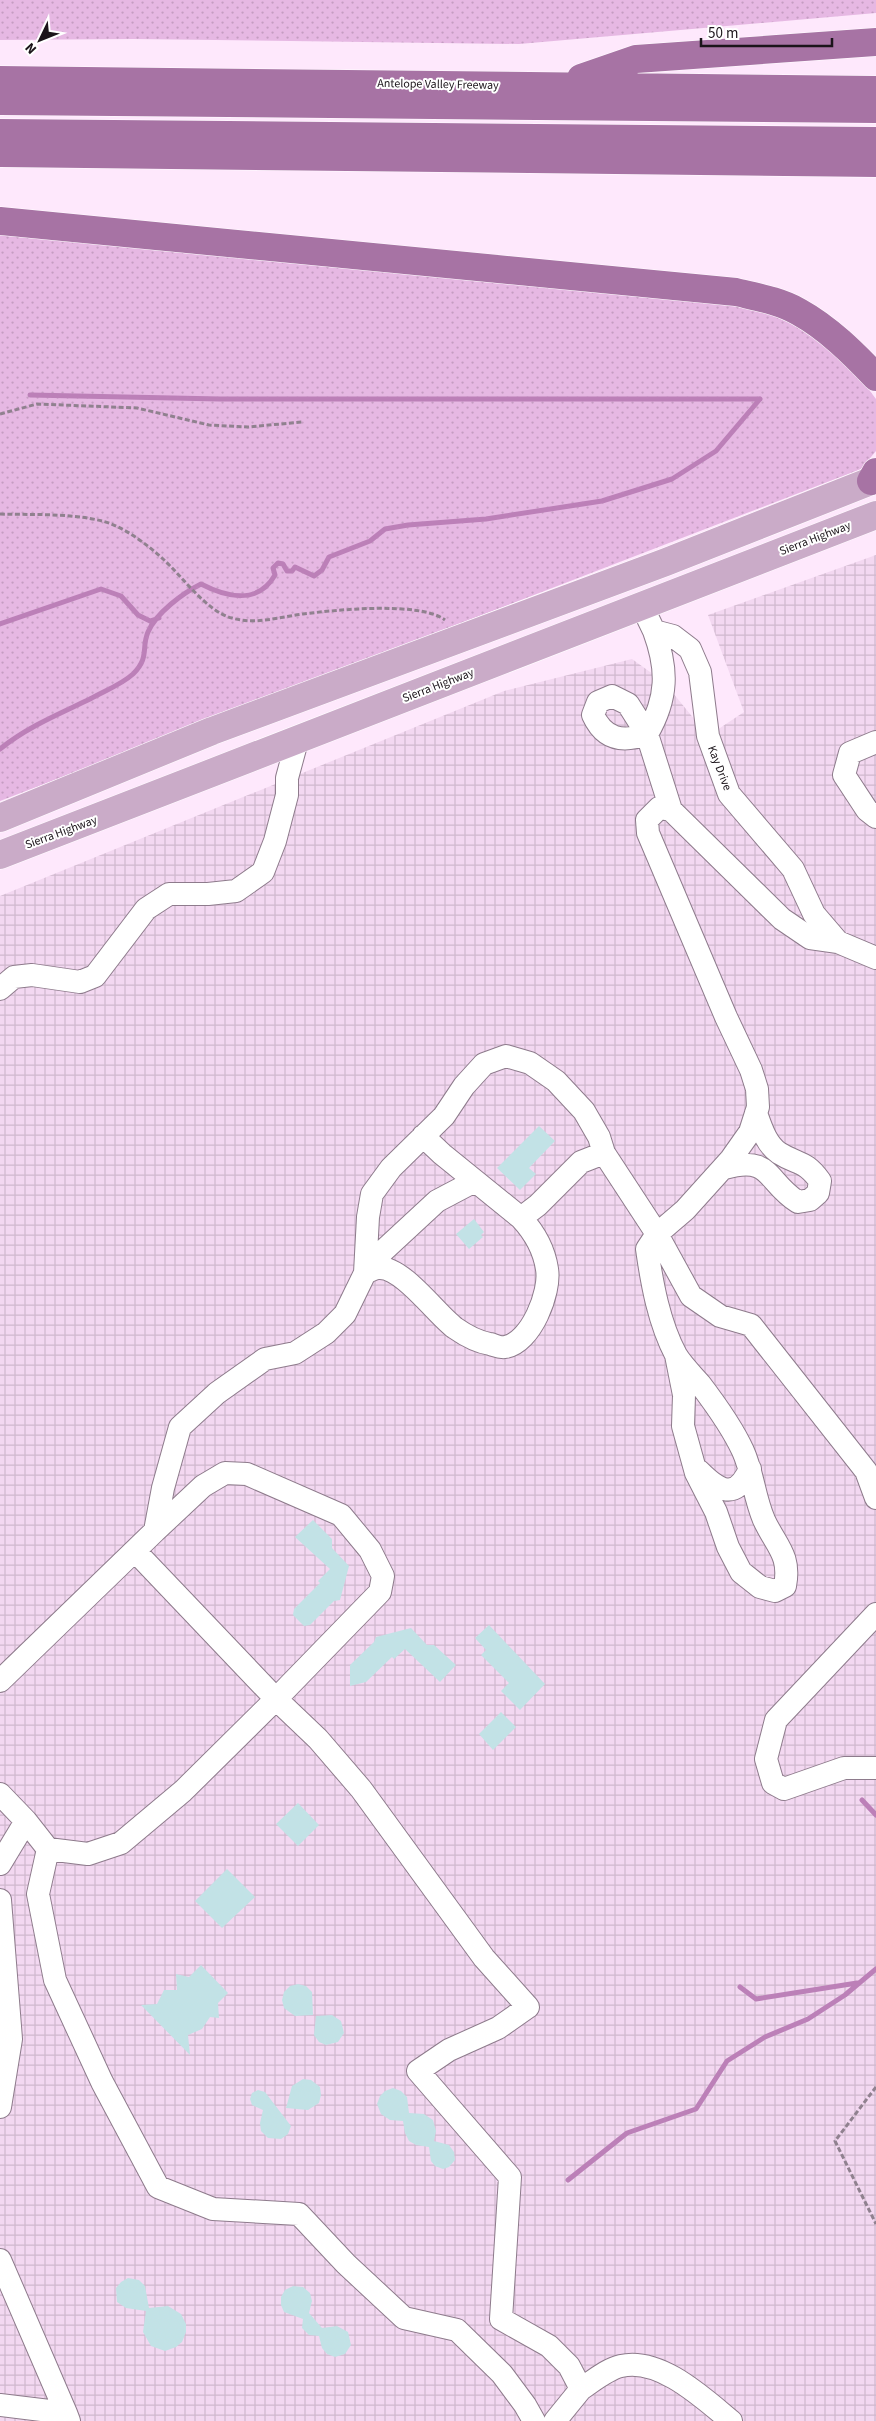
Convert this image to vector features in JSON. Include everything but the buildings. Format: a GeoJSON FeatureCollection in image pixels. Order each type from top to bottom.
{"type":"FeatureCollection","features":[{"type":"Feature","properties":{"kind":"highway"},"geometry":{"type":"LineString","coordinates":[[561,85],[636,60],[876,42]]}},
{"type":"Feature","properties":{"kind":"highway","name":"Antelope Valley Freeway"},"geometry":{"type":"LineString","coordinates":[[0,80],[876,90]]}},
{"type":"Feature","properties":{"kind":"highway"},"geometry":{"type":"LineString","coordinates":[[0,101],[876,109]]}},
{"type":"Feature","properties":{"kind":"highway"},"geometry":{"type":"LineString","coordinates":[[0,133],[876,141]]}},
{"type":"Feature","properties":{"kind":"highway"},"geometry":{"type":"LineString","coordinates":[[0,153],[876,163]]}},
{"type":"Feature","properties":{"kind":"highway"},"geometry":{"type":"LineString","coordinates":[[0,221],[736,292],[772,301],[798,311],[824,329],[876,377]]}},
{"type":"Feature","properties":{"kind":"main road"},"geometry":{"type":"LineString","coordinates":[[0,818],[212,731],[666,562],[874,478]]}},
{"type":"Feature","properties":{"kind":"main road","name":"Sierra Highway"},"geometry":{"type":"LineString","coordinates":[[0,855],[876,515]]}},
{"type":"Feature","properties":{"kind":"main road"},"geometry":{"type":"LineString","coordinates":[[284,704],[297,741]]}},
{"type":"Feature","properties":{"kind":"street"},"geometry":{"type":"LineString","coordinates":[[642,606],[654,631],[662,655],[664,682],[662,698],[647,734],[671,810],[782,919],[810,938],[838,942]]}},
{"type":"Feature","properties":{"kind":"street","name":"Kay Drive"},"geometry":{"type":"LineString","coordinates":[[654,631],[673,636],[690,649],[700,672],[708,736],[729,794],[793,869],[814,914],[838,942],[876,958]]}},
{"type":"Feature","properties":{"kind":"street"},"geometry":{"type":"LineString","coordinates":[[0,989],[14,977],[32,975],[80,982],[95,976],[146,909],[169,894],[208,894],[236,891],[262,872],[275,841],[287,795],[287,778],[297,741]]}},
{"type":"Feature","properties":{"kind":"street"},"geometry":{"type":"LineString","coordinates":[[876,742],[850,753],[844,775],[867,810],[876,817]]}},
{"type":"Feature","properties":{"kind":"street"},"geometry":{"type":"LineString","coordinates":[[671,810],[659,808],[653,812],[647,820],[648,833],[750,1070],[757,1089],[758,1107],[750,1132],[725,1168],[685,1210],[657,1234],[647,1249],[654,1294],[676,1355],[684,1395],[683,1426],[695,1466],[716,1512],[728,1547],[741,1572],[760,1587],[775,1591],[785,1586],[788,1571],[782,1551],[765,1521],[757,1500],[750,1469],[743,1450],[717,1406],[676,1355]]}},
{"type":"Feature","properties":{"kind":"street"},"geometry":{"type":"LineString","coordinates":[[365,1273],[368,1217],[372,1194],[391,1168],[444,1116],[464,1086],[484,1064],[506,1056],[530,1063],[556,1081],[584,1111],[599,1136],[604,1153],[657,1234],[691,1296],[720,1316],[751,1325],[866,1471],[876,1498]]}},
{"type":"Feature","properties":{"kind":"street"},"geometry":{"type":"LineString","coordinates":[[725,1168],[753,1164],[764,1168],[788,1196],[798,1202],[810,1200],[818,1193],[820,1181],[811,1168],[778,1152],[764,1134],[756,1113]]}},
{"type":"Feature","properties":{"kind":"street"},"geometry":{"type":"LineString","coordinates":[[365,1273],[378,1267],[392,1270],[456,1329],[482,1343],[504,1347],[517,1342],[530,1328],[541,1307],[546,1289],[547,1269],[539,1243],[521,1218],[423,1136]]}},
{"type":"Feature","properties":{"kind":"street"},"geometry":{"type":"LineString","coordinates":[[521,1218],[538,1205],[581,1162],[604,1153]]}},
{"type":"Feature","properties":{"kind":"street"},"geometry":{"type":"LineString","coordinates":[[155,1531],[163,1488],[180,1427],[217,1393],[265,1359],[295,1353],[326,1333],[345,1314],[365,1273],[383,1251],[438,1201],[475,1181]]}},
{"type":"Feature","properties":{"kind":"street"},"geometry":{"type":"LineString","coordinates":[[695,1466],[709,1481],[723,1490],[735,1489],[744,1480],[750,1469]]}},
{"type":"Feature","properties":{"kind":"street"},"geometry":{"type":"LineString","coordinates":[[0,1680],[203,1486],[225,1473],[247,1474],[341,1516],[370,1550],[383,1576],[380,1592],[276,1699],[183,1791],[121,1843],[88,1854],[48,1848],[0,1794]]}},
{"type":"Feature","properties":{"kind":"street"},"geometry":{"type":"LineString","coordinates":[[135,1551],[276,1699],[323,1744],[361,1789],[484,1958],[528,2007],[498,2028],[449,2050],[418,2070],[510,2177],[501,2319],[549,2346],[569,2366],[581,2389]]}},
{"type":"Feature","properties":{"kind":"street"},"geometry":{"type":"LineString","coordinates":[[876,1614],[776,1720],[766,1759],[773,1783],[784,1789],[844,1768],[876,1768]]}},
{"type":"Feature","properties":{"kind":"street"},"geometry":{"type":"LineString","coordinates":[[0,1864],[26,1821]]}},
{"type":"Feature","properties":{"kind":"street"},"geometry":{"type":"LineString","coordinates":[[48,1848],[38,1894],[55,1980],[102,2082],[158,2187],[213,2209],[299,2214],[346,2264],[404,2318],[456,2330],[502,2374],[526,2405],[534,2421]]}},
{"type":"Feature","properties":{"kind":"street"},"geometry":{"type":"LineString","coordinates":[[0,1900],[10,2040],[0,2107]]}},
{"type":"Feature","properties":{"kind":"street"},"geometry":{"type":"LineString","coordinates":[[0,2260],[68,2417]]}},
{"type":"Feature","properties":{"kind":"street"},"geometry":{"type":"LineString","coordinates":[[554,2421],[581,2389],[619,2366],[639,2364],[657,2369],[696,2391],[731,2421]]}},
{"type":"Feature","properties":{"kind":"street"},"geometry":{"type":"LineString","coordinates":[[0,2405],[68,2417]]}},
{"type":"Feature","properties":{"kind":"path"},"geometry":{"type":"LineString","coordinates":[[0,414],[37,404],[137,408],[219,426],[248,427],[302,422]]}},
{"type":"Feature","properties":{"kind":"path"},"geometry":{"type":"LineString","coordinates":[[0,514],[104,521],[138,539],[163,559],[214,608],[230,618],[255,622],[305,614],[360,609],[415,609],[439,615],[448,622],[458,639]]}},
{"type":"Feature","properties":{"kind":"path"},"geometry":{"type":"LineString","coordinates":[[876,2088],[835,2141],[876,2224]]}},
{"type":"Feature","properties":{"kind":"shaded area"},"geometry":{"type":"Polygon","coordinates":[[[0,0],[876,0],[876,13],[519,44],[133,39],[0,40],[0,0]]]}},
{"type":"Feature","properties":{"kind":"shaded area"},"geometry":{"type":"Polygon","coordinates":[[[0,232],[705,299],[773,315],[806,331],[851,366],[876,399],[876,451],[861,469],[0,801],[0,232]]]}},
{"type":"Feature","properties":{"kind":"shaded area"},"geometry":{"type":"Polygon","coordinates":[[[876,555],[876,2421],[0,2421],[0,896],[504,691],[632,659],[664,682],[708,736],[744,712],[708,615],[876,555]]]}},
{"type":"Feature","properties":{"kind":"waterway"},"geometry":{"type":"LineString","coordinates":[[30,395],[220,399],[760,399]]}},
{"type":"Feature","properties":{"kind":"waterway"},"geometry":{"type":"LineString","coordinates":[[0,749],[32,727],[112,688],[133,674],[142,663],[146,638],[157,618],[178,598],[201,584],[231,595],[251,594],[260,591],[268,585],[275,575],[273,568],[278,563],[283,564],[287,571],[292,571],[295,567],[314,576],[322,570],[329,557],[370,541],[385,529],[408,525],[486,519],[602,501],[672,479],[716,451],[760,399]]}},
{"type":"Feature","properties":{"kind":"waterway"},"geometry":{"type":"LineString","coordinates":[[0,624],[101,589],[121,596],[138,615],[150,621],[159,618]]}},
{"type":"Feature","properties":{"kind":"waterway"},"geometry":{"type":"LineString","coordinates":[[862,1800],[876,1815]]}},
{"type":"Feature","properties":{"kind":"waterway"},"geometry":{"type":"LineString","coordinates":[[568,2180],[627,2133],[696,2109],[727,2061],[765,2037],[808,2019],[845,1995],[876,1969]]}},
{"type":"Feature","properties":{"kind":"waterway"},"geometry":{"type":"LineString","coordinates":[[740,1987],[756,1999],[857,1983]]}}]}
